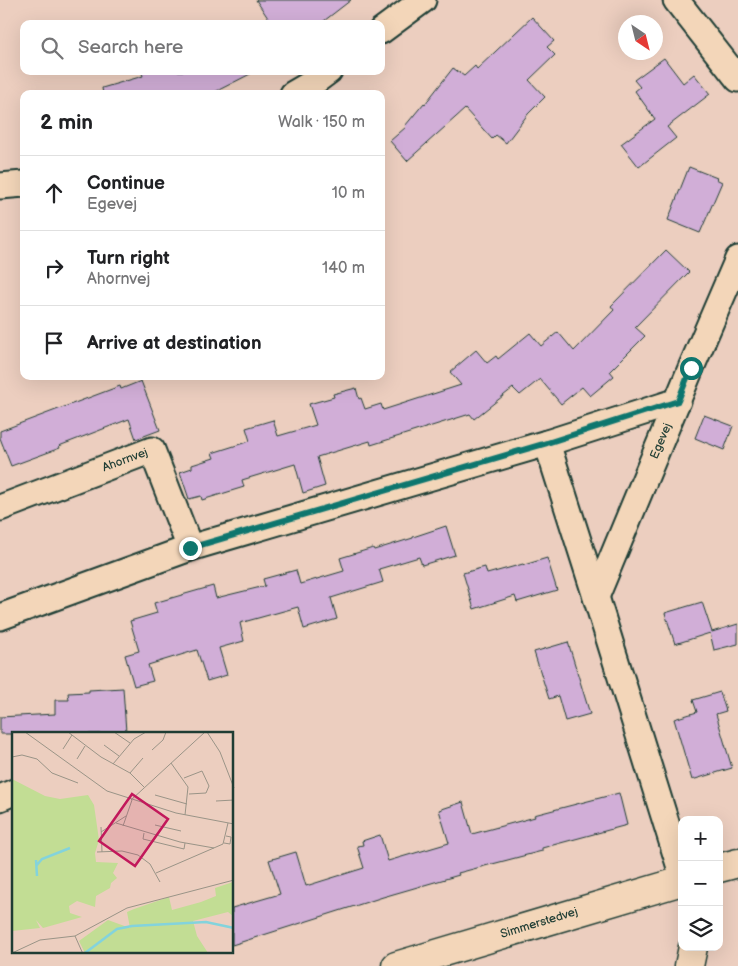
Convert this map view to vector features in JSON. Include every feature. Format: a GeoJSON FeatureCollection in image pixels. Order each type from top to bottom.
{"type":"FeatureCollection","features":[{"type":"Feature","properties":{"kind":"street"},"geometry":{"type":"LineString","coordinates":[[385,28],[422,0]]}},
{"type":"Feature","properties":{"kind":"street"},"geometry":{"type":"LineString","coordinates":[[676,0],[738,79]]}},
{"type":"Feature","properties":{"kind":"street"},"geometry":{"type":"LineString","coordinates":[[300,90],[324,75]]}},
{"type":"Feature","properties":{"kind":"street"},"geometry":{"type":"LineString","coordinates":[[0,186],[20,184]]}},
{"type":"Feature","properties":{"kind":"street","name":"Egevej"},"geometry":{"type":"LineString","coordinates":[[596,596],[738,259]]}},
{"type":"Feature","properties":{"kind":"street"},"geometry":{"type":"LineString","coordinates":[[0,617],[190,548],[547,443],[678,401]]}},
{"type":"Feature","properties":{"kind":"street"},"geometry":{"type":"LineString","coordinates":[[547,443],[678,861]]}},
{"type":"Feature","properties":{"kind":"street","name":"Ahornvej"},"geometry":{"type":"LineString","coordinates":[[0,508],[152,450],[190,548]]}},
{"type":"Feature","properties":{"kind":"street"},"geometry":{"type":"LineString","coordinates":[[0,798],[12,793]]}},
{"type":"Feature","properties":{"kind":"street"},"geometry":{"type":"LineString","coordinates":[[723,867],[738,863]]}},
{"type":"Feature","properties":{"kind":"street","name":"Simmerstedvej"},"geometry":{"type":"LineString","coordinates":[[396,966],[678,882]]}},
{"type":"Feature","properties":{"kind":"street"},"geometry":{"type":"LineString","coordinates":[[689,966],[691,951]]}},
{"type":"Feature","properties":{"kind":"building"},"geometry":{"type":"Polygon","coordinates":[[[256,0],[351,0],[325,20],[269,20],[256,0]]]}},
{"type":"Feature","properties":{"kind":"building"},"geometry":{"type":"Polygon","coordinates":[[[532,17],[554,41],[547,47],[555,55],[529,80],[545,97],[528,114],[506,143],[496,135],[492,139],[465,109],[407,161],[390,141],[406,127],[453,68],[464,76],[475,66],[477,69],[532,17]]]}},
{"type":"Feature","properties":{"kind":"building"},"geometry":{"type":"Polygon","coordinates":[[[663,59],[683,83],[694,74],[710,94],[667,127],[676,138],[639,167],[621,144],[655,119],[635,91],[640,87],[634,80],[663,59]]]}},
{"type":"Feature","properties":{"kind":"building"},"geometry":{"type":"Polygon","coordinates":[[[248,75],[219,90],[102,90],[102,88],[143,76],[248,75]]]}},
{"type":"Feature","properties":{"kind":"building"},"geometry":{"type":"Polygon","coordinates":[[[689,167],[717,178],[722,182],[700,233],[668,220],[689,167]]]}},
{"type":"Feature","properties":{"kind":"building"},"geometry":{"type":"Polygon","coordinates":[[[666,250],[689,272],[635,327],[645,336],[610,371],[614,376],[590,396],[582,387],[561,404],[540,379],[520,395],[513,388],[474,419],[470,414],[371,445],[370,441],[317,457],[325,486],[303,493],[295,464],[242,480],[244,487],[202,500],[201,496],[189,499],[180,472],[192,468],[192,465],[214,458],[212,453],[250,441],[246,428],[273,420],[278,436],[316,425],[309,404],[334,397],[333,394],[356,388],[359,399],[361,398],[365,409],[381,404],[383,410],[461,385],[450,372],[476,350],[487,363],[496,356],[498,359],[530,333],[541,346],[558,332],[574,351],[614,310],[611,306],[666,250]]]}},
{"type":"Feature","properties":{"kind":"building"},"geometry":{"type":"Polygon","coordinates":[[[141,381],[160,430],[136,439],[129,419],[11,466],[0,438],[0,431],[120,386],[121,389],[141,381]]]}},
{"type":"Feature","properties":{"kind":"building"},"geometry":{"type":"Polygon","coordinates":[[[704,415],[733,426],[724,450],[695,438],[704,415]]]}},
{"type":"Feature","properties":{"kind":"building"},"geometry":{"type":"Polygon","coordinates":[[[446,526],[455,555],[422,565],[419,557],[379,569],[383,582],[331,598],[337,619],[304,629],[298,607],[240,623],[244,641],[219,648],[227,675],[207,681],[197,650],[148,665],[153,681],[134,686],[125,655],[139,651],[130,621],[157,613],[154,603],[213,586],[216,598],[265,586],[263,579],[296,570],[300,584],[344,571],[340,558],[373,548],[374,550],[446,526]]]}},
{"type":"Feature","properties":{"kind":"building"},"geometry":{"type":"Polygon","coordinates":[[[547,558],[557,590],[517,602],[515,596],[474,609],[463,573],[485,567],[487,574],[547,558]]]}},
{"type":"Feature","properties":{"kind":"building"},"geometry":{"type":"Polygon","coordinates":[[[702,602],[712,632],[738,624],[738,644],[714,650],[710,633],[675,644],[665,613],[702,602]]]}},
{"type":"Feature","properties":{"kind":"building"},"geometry":{"type":"Polygon","coordinates":[[[568,642],[590,714],[565,721],[558,696],[549,699],[534,652],[568,642]]]}},
{"type":"Feature","properties":{"kind":"building"},"geometry":{"type":"Polygon","coordinates":[[[123,688],[126,732],[12,732],[12,734],[0,734],[0,717],[55,714],[55,700],[69,700],[68,693],[89,692],[89,690],[123,688]]]}},
{"type":"Feature","properties":{"kind":"building"},"geometry":{"type":"Polygon","coordinates":[[[720,692],[726,711],[716,714],[732,768],[692,780],[674,719],[697,712],[693,700],[720,692]]]}},
{"type":"Feature","properties":{"kind":"building"},"geometry":{"type":"Polygon","coordinates":[[[619,793],[627,825],[542,848],[542,851],[458,873],[459,875],[234,944],[234,907],[280,894],[269,860],[296,852],[306,886],[364,868],[357,846],[363,845],[362,841],[380,835],[388,861],[449,843],[439,810],[463,802],[472,834],[535,817],[534,815],[619,793]]]}},
{"type":"Feature","properties":{"kind":"route"},"geometry":{"type":"LineString","coordinates":[[190,548],[547,443],[678,401],[691,368]]}}]}
